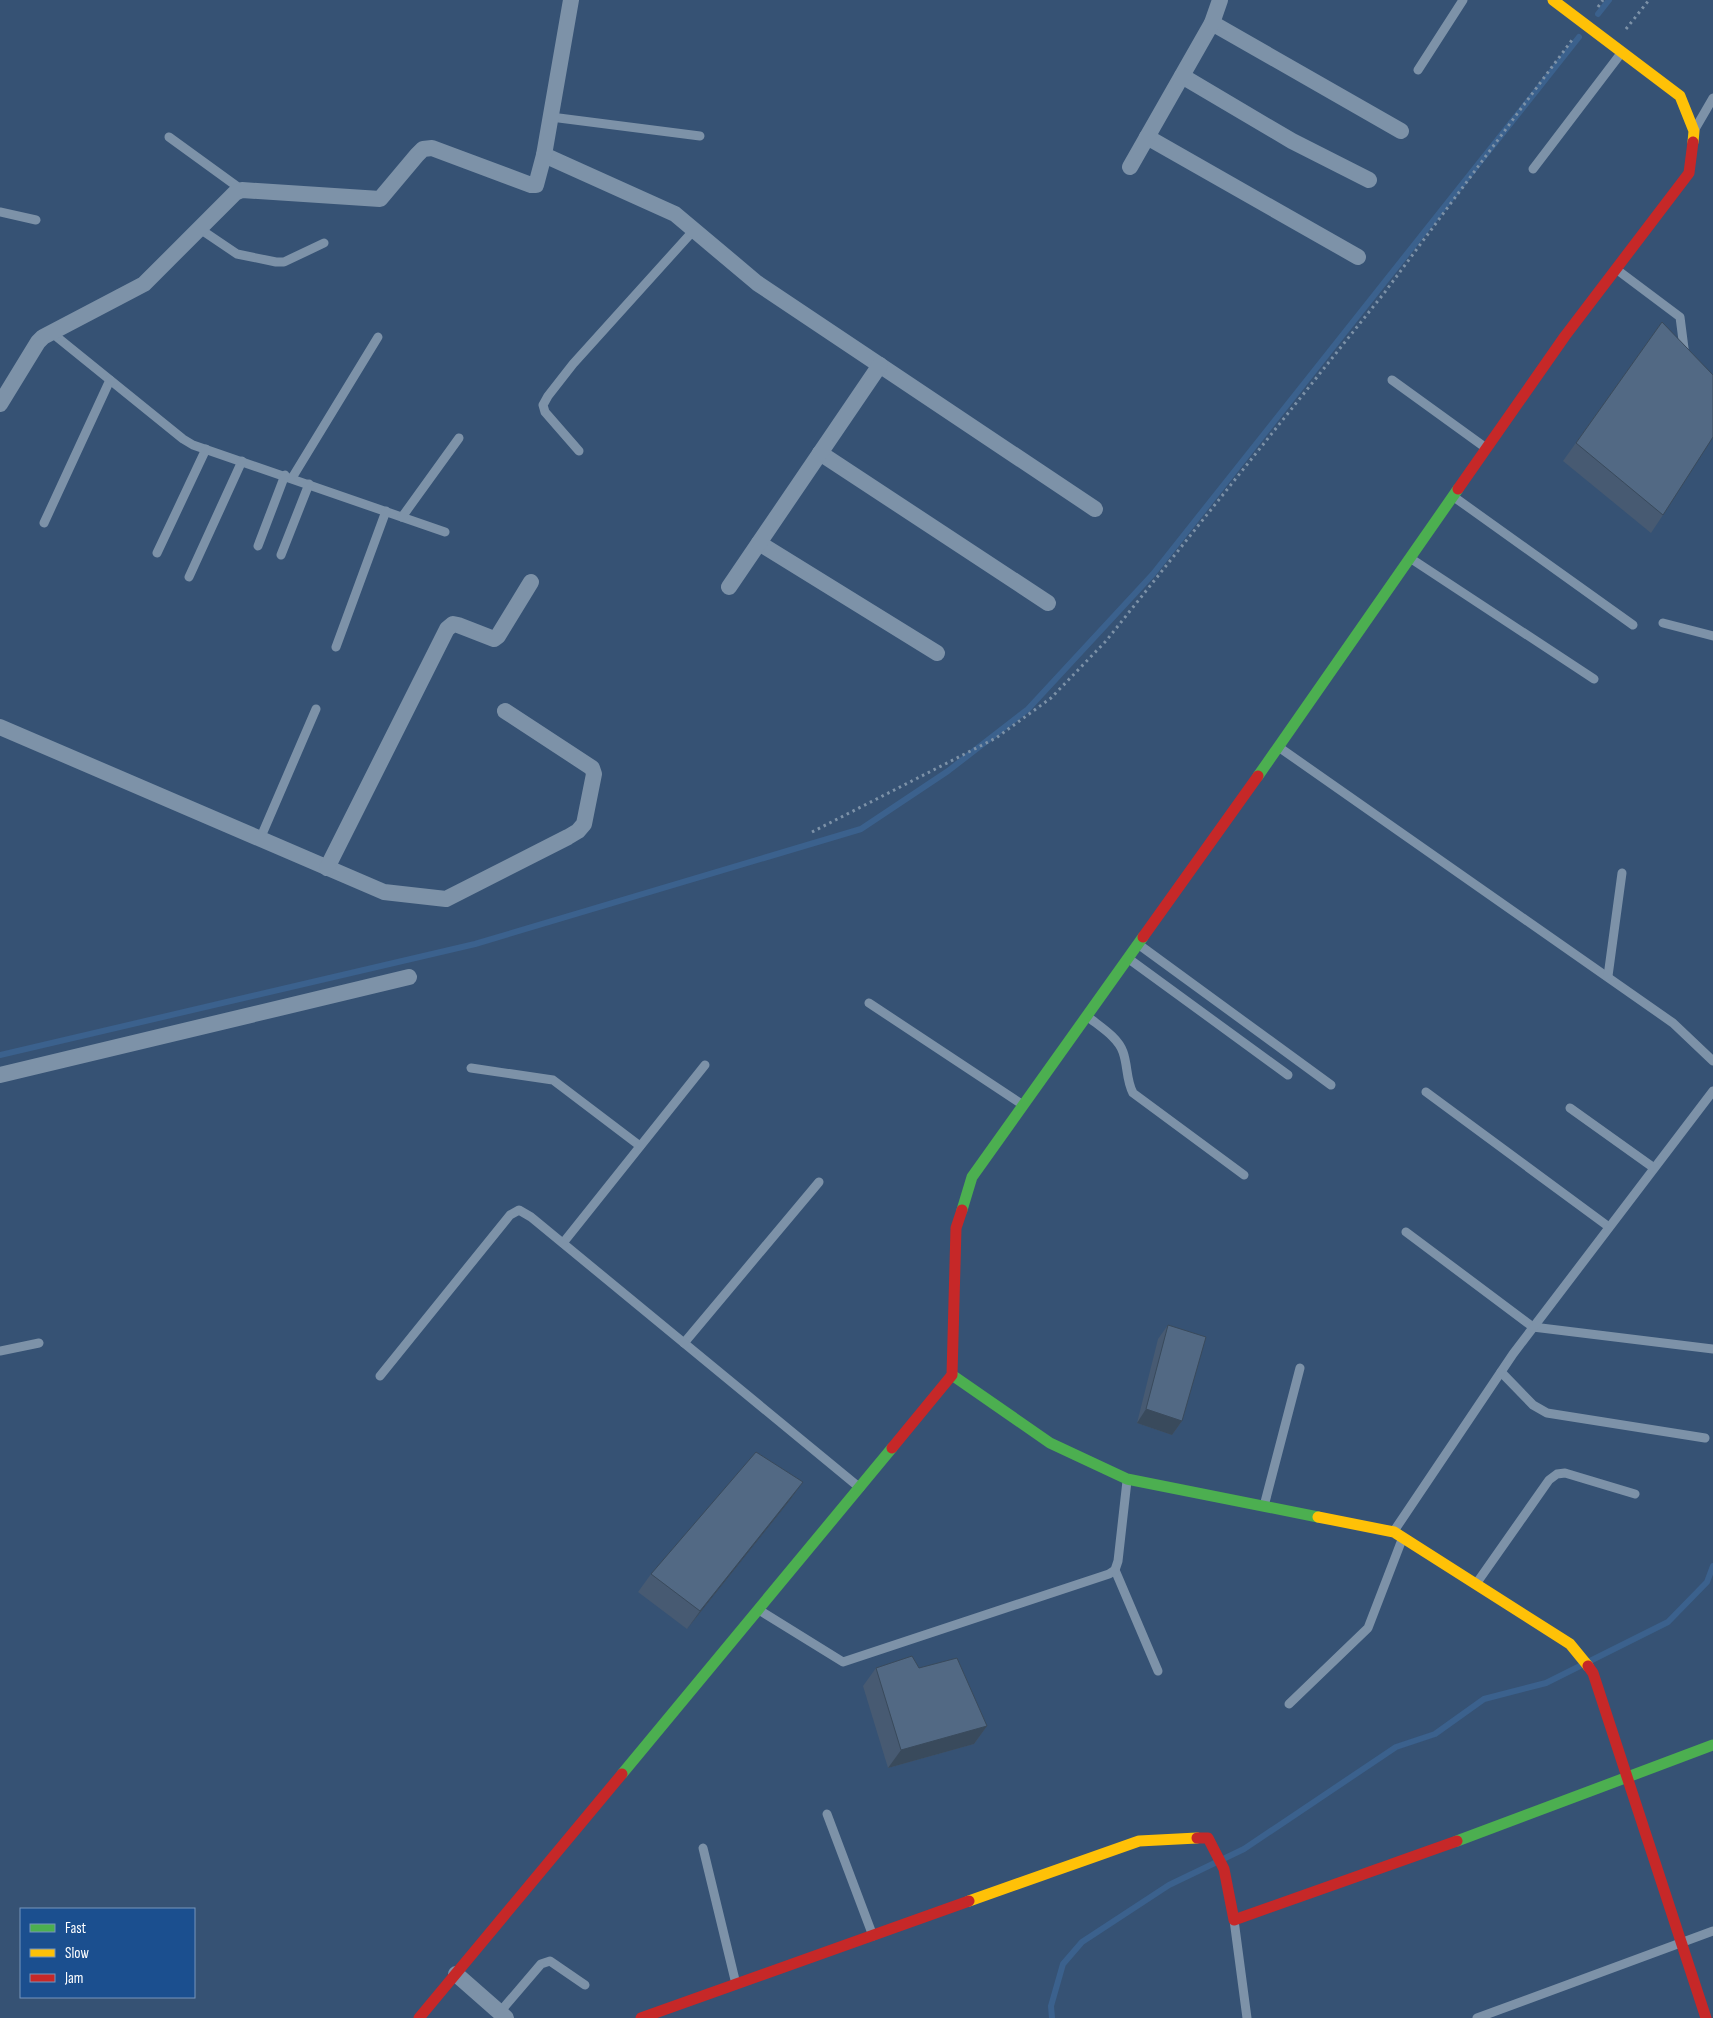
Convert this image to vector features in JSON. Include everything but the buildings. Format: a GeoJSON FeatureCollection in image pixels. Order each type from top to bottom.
{"type":"FeatureCollection","features":[{"type":"Feature","properties":{"kind":"street"},"geometry":{"type":"LineString","coordinates":[[0,404],[38,342],[144,284],[235,193],[242,190],[380,200],[423,149],[432,148],[531,185],[536,185],[544,155],[571,0]]}},
{"type":"Feature","properties":{"kind":"street"},"geometry":{"type":"LineString","coordinates":[[1130,167],[1212,23],[1220,0]]}},
{"type":"Feature","properties":{"kind":"street"},"geometry":{"type":"LineString","coordinates":[[419,2018],[952,1376],[956,1228],[972,1177],[1278,747],[1565,336],[1689,173],[1694,131],[1680,96],[1552,0]]}},
{"type":"Feature","properties":{"kind":"street"},"geometry":{"type":"LineString","coordinates":[[1212,23],[1401,131]]}},
{"type":"Feature","properties":{"kind":"street"},"geometry":{"type":"LineString","coordinates":[[1182,76],[1292,141],[1369,180]]}},
{"type":"Feature","properties":{"kind":"street"},"geometry":{"type":"LineString","coordinates":[[1147,137],[1358,257]]}},
{"type":"Feature","properties":{"kind":"street"},"geometry":{"type":"LineString","coordinates":[[544,155],[676,214],[757,283],[1095,509]]}},
{"type":"Feature","properties":{"kind":"street"},"geometry":{"type":"LineString","coordinates":[[729,587],[880,365]]}},
{"type":"Feature","properties":{"kind":"street"},"geometry":{"type":"LineString","coordinates":[[820,453],[1048,603]]}},
{"type":"Feature","properties":{"kind":"street"},"geometry":{"type":"LineString","coordinates":[[759,543],[937,653]]}},
{"type":"Feature","properties":{"kind":"street"},"geometry":{"type":"LineString","coordinates":[[327,868],[447,629],[453,624],[458,624],[494,639],[498,636],[531,582]]}},
{"type":"Feature","properties":{"kind":"street"},"geometry":{"type":"LineString","coordinates":[[0,727],[384,892],[446,899],[578,831],[584,824],[594,774],[592,768],[505,711]]}},
{"type":"Feature","properties":{"kind":"street"},"geometry":{"type":"LineString","coordinates":[[0,1074],[409,977]]}},
{"type":"Feature","properties":{"kind":"street"},"geometry":{"type":"LineString","coordinates":[[952,1376],[1050,1442],[1127,1479],[1398,1534],[1570,1644],[1593,1673],[1706,2018]]}},
{"type":"Feature","properties":{"kind":"street"},"geometry":{"type":"LineString","coordinates":[[641,2018],[1139,1841],[1208,1838],[1224,1869],[1234,1920],[1423,1854],[1713,1745]]}},
{"type":"Feature","properties":{"kind":"street"},"geometry":{"type":"LineString","coordinates":[[456,1974],[503,2015]]}},
{"type":"Feature","properties":{"kind":"lane"},"geometry":{"type":"LineString","coordinates":[[1418,70],[1463,0]]}},
{"type":"Feature","properties":{"kind":"lane"},"geometry":{"type":"LineString","coordinates":[[1533,169],[1617,49]]}},
{"type":"Feature","properties":{"kind":"lane"},"geometry":{"type":"LineString","coordinates":[[1694,131],[1713,98]]}},
{"type":"Feature","properties":{"kind":"lane"},"geometry":{"type":"LineString","coordinates":[[551,117],[700,136]]}},
{"type":"Feature","properties":{"kind":"lane"},"geometry":{"type":"LineString","coordinates":[[168,137],[242,190]]}},
{"type":"Feature","properties":{"kind":"lane"},"geometry":{"type":"LineString","coordinates":[[0,212],[36,220]]}},
{"type":"Feature","properties":{"kind":"lane"},"geometry":{"type":"LineString","coordinates":[[200,229],[237,254],[276,262],[284,262],[324,243]]}},
{"type":"Feature","properties":{"kind":"lane"},"geometry":{"type":"LineString","coordinates":[[579,451],[545,412],[543,405],[572,364],[694,230]]}},
{"type":"Feature","properties":{"kind":"lane"},"geometry":{"type":"LineString","coordinates":[[1616,269],[1680,317],[1684,352],[1686,358],[1690,361]]}},
{"type":"Feature","properties":{"kind":"lane"},"geometry":{"type":"LineString","coordinates":[[52,333],[183,439],[206,449],[445,532]]}},
{"type":"Feature","properties":{"kind":"lane"},"geometry":{"type":"LineString","coordinates":[[258,546],[288,477],[378,337]]}},
{"type":"Feature","properties":{"kind":"lane"},"geometry":{"type":"LineString","coordinates":[[44,523],[110,380]]}},
{"type":"Feature","properties":{"kind":"lane"},"geometry":{"type":"LineString","coordinates":[[1392,380],[1486,448]]}},
{"type":"Feature","properties":{"kind":"lane"},"geometry":{"type":"LineString","coordinates":[[402,517],[459,438]]}},
{"type":"Feature","properties":{"kind":"lane"},"geometry":{"type":"LineString","coordinates":[[157,553],[206,449]]}},
{"type":"Feature","properties":{"kind":"lane"},"geometry":{"type":"LineString","coordinates":[[189,577],[242,461]]}},
{"type":"Feature","properties":{"kind":"lane"},"geometry":{"type":"LineString","coordinates":[[281,555],[309,484]]}},
{"type":"Feature","properties":{"kind":"lane"},"geometry":{"type":"LineString","coordinates":[[1452,496],[1633,624]]}},
{"type":"Feature","properties":{"kind":"lane"},"geometry":{"type":"LineString","coordinates":[[336,647],[386,511]]}},
{"type":"Feature","properties":{"kind":"lane"},"geometry":{"type":"LineString","coordinates":[[1409,558],[1594,679]]}},
{"type":"Feature","properties":{"kind":"lane"},"geometry":{"type":"LineString","coordinates":[[1663,623],[1713,636]]}},
{"type":"Feature","properties":{"kind":"lane"},"geometry":{"type":"LineString","coordinates":[[260,839],[316,710]]}},
{"type":"Feature","properties":{"kind":"lane"},"geometry":{"type":"LineString","coordinates":[[1278,747],[1673,1022],[1713,1061]]}},
{"type":"Feature","properties":{"kind":"lane"},"geometry":{"type":"LineString","coordinates":[[1608,976],[1622,873]]}},
{"type":"Feature","properties":{"kind":"lane"},"geometry":{"type":"LineString","coordinates":[[1137,943],[1331,1085]]}},
{"type":"Feature","properties":{"kind":"lane"},"geometry":{"type":"LineString","coordinates":[[1128,957],[1288,1075]]}},
{"type":"Feature","properties":{"kind":"lane"},"geometry":{"type":"LineString","coordinates":[[869,1003],[1023,1105]]}},
{"type":"Feature","properties":{"kind":"lane"},"geometry":{"type":"LineString","coordinates":[[1086,1015],[1120,1045],[1124,1053],[1128,1084],[1133,1093],[1244,1175]]}},
{"type":"Feature","properties":{"kind":"lane"},"geometry":{"type":"LineString","coordinates":[[563,1243],[705,1065]]}},
{"type":"Feature","properties":{"kind":"lane"},"geometry":{"type":"LineString","coordinates":[[471,1068],[553,1080],[640,1146]]}},
{"type":"Feature","properties":{"kind":"lane"},"geometry":{"type":"LineString","coordinates":[[1289,1704],[1368,1628],[1398,1534],[1501,1372],[1533,1327],[1713,1091]]}},
{"type":"Feature","properties":{"kind":"lane"},"geometry":{"type":"LineString","coordinates":[[1426,1092],[1609,1227]]}},
{"type":"Feature","properties":{"kind":"lane"},"geometry":{"type":"LineString","coordinates":[[1570,1108],[1654,1168]]}},
{"type":"Feature","properties":{"kind":"lane"},"geometry":{"type":"LineString","coordinates":[[684,1344],[819,1182]]}},
{"type":"Feature","properties":{"kind":"lane"},"geometry":{"type":"LineString","coordinates":[[380,1376],[510,1215],[519,1210],[531,1217],[563,1243],[860,1488]]}},
{"type":"Feature","properties":{"kind":"lane"},"geometry":{"type":"LineString","coordinates":[[1406,1232],[1533,1327],[1713,1348]]}},
{"type":"Feature","properties":{"kind":"lane"},"geometry":{"type":"LineString","coordinates":[[0,1351],[39,1343]]}},
{"type":"Feature","properties":{"kind":"lane"},"geometry":{"type":"LineString","coordinates":[[1264,1507],[1300,1368]]}},
{"type":"Feature","properties":{"kind":"lane"},"geometry":{"type":"LineString","coordinates":[[1501,1372],[1533,1405],[1547,1413],[1705,1438]]}},
{"type":"Feature","properties":{"kind":"lane"},"geometry":{"type":"LineString","coordinates":[[1476,1584],[1549,1480],[1557,1474],[1565,1473],[1635,1494]]}},
{"type":"Feature","properties":{"kind":"lane"},"geometry":{"type":"LineString","coordinates":[[759,1610],[843,1662],[1109,1574],[1115,1570],[1118,1561],[1127,1479]]}},
{"type":"Feature","properties":{"kind":"lane"},"geometry":{"type":"LineString","coordinates":[[1115,1570],[1158,1671]]}},
{"type":"Feature","properties":{"kind":"lane"},"geometry":{"type":"LineString","coordinates":[[827,1814],[873,1936]]}},
{"type":"Feature","properties":{"kind":"lane"},"geometry":{"type":"LineString","coordinates":[[702,1848],[736,1984]]}},
{"type":"Feature","properties":{"kind":"lane"},"geometry":{"type":"LineString","coordinates":[[1234,1920],[1247,2018]]}},
{"type":"Feature","properties":{"kind":"lane"},"geometry":{"type":"LineString","coordinates":[[1476,2018],[1713,1931]]}},
{"type":"Feature","properties":{"kind":"lane"},"geometry":{"type":"LineString","coordinates":[[503,2015],[541,1964],[546,1961],[550,1961],[585,1985]]}},
{"type":"Feature","properties":{"kind":"path"},"geometry":{"type":"LineString","coordinates":[[1617,49],[1649,0]]}},
{"type":"Feature","properties":{"kind":"path"},"geometry":{"type":"LineString","coordinates":[[812,832],[996,738],[1051,698],[1106,641],[1385,292],[1584,24]]}},
{"type":"Feature","properties":{"kind":"waterway"},"geometry":{"type":"LineString","coordinates":[[1598,14],[1609,0]]}},
{"type":"Feature","properties":{"kind":"waterway"},"geometry":{"type":"LineString","coordinates":[[0,1055],[475,944],[861,829],[948,771],[1028,709],[1153,574],[1579,37]]}},
{"type":"Feature","properties":{"kind":"waterway"},"geometry":{"type":"LineString","coordinates":[[1052,2018],[1051,2006],[1063,1964],[1082,1942],[1169,1885],[1244,1849],[1396,1747],[1435,1734],[1484,1699],[1546,1683],[1668,1622],[1707,1582],[1713,1566]]}},
{"type":"Feature","properties":{"kind":"traffic: fast"},"geometry":{"type":"LineString","coordinates":[[1258,776],[1458,489]]}},
{"type":"Feature","properties":{"kind":"traffic: fast"},"geometry":{"type":"LineString","coordinates":[[962,1210],[972,1177],[1143,937]]}},
{"type":"Feature","properties":{"kind":"traffic: fast"},"geometry":{"type":"LineString","coordinates":[[952,1375],[1050,1443],[1127,1479],[1318,1517]]}},
{"type":"Feature","properties":{"kind":"traffic: fast"},"geometry":{"type":"LineString","coordinates":[[622,1774],[892,1448]]}},
{"type":"Feature","properties":{"kind":"traffic: fast"},"geometry":{"type":"LineString","coordinates":[[1457,1841],[1713,1745]]}},
{"type":"Feature","properties":{"kind":"traffic: slow"},"geometry":{"type":"LineString","coordinates":[[1553,0],[1680,96],[1694,131],[1693,142]]}},
{"type":"Feature","properties":{"kind":"traffic: slow"},"geometry":{"type":"LineString","coordinates":[[1318,1517],[1394,1532],[1570,1644],[1588,1666]]}},
{"type":"Feature","properties":{"kind":"traffic: slow"},"geometry":{"type":"LineString","coordinates":[[969,1901],[1139,1841],[1197,1838]]}},
{"type":"Feature","properties":{"kind":"traffic: jam"},"geometry":{"type":"LineString","coordinates":[[1458,489],[1565,336],[1689,173],[1693,142]]}},
{"type":"Feature","properties":{"kind":"traffic: jam"},"geometry":{"type":"LineString","coordinates":[[1143,937],[1258,776]]}},
{"type":"Feature","properties":{"kind":"traffic: jam"},"geometry":{"type":"LineString","coordinates":[[892,1448],[952,1375],[956,1228],[962,1210]]}},
{"type":"Feature","properties":{"kind":"traffic: jam"},"geometry":{"type":"LineString","coordinates":[[1588,1666],[1593,1673],[1706,2018]]}},
{"type":"Feature","properties":{"kind":"traffic: jam"},"geometry":{"type":"LineString","coordinates":[[419,2018],[622,1774]]}},
{"type":"Feature","properties":{"kind":"traffic: jam"},"geometry":{"type":"LineString","coordinates":[[1197,1838],[1208,1838],[1224,1869],[1234,1920],[1457,1841]]}},
{"type":"Feature","properties":{"kind":"traffic: jam"},"geometry":{"type":"LineString","coordinates":[[641,2018],[969,1901]]}}]}
